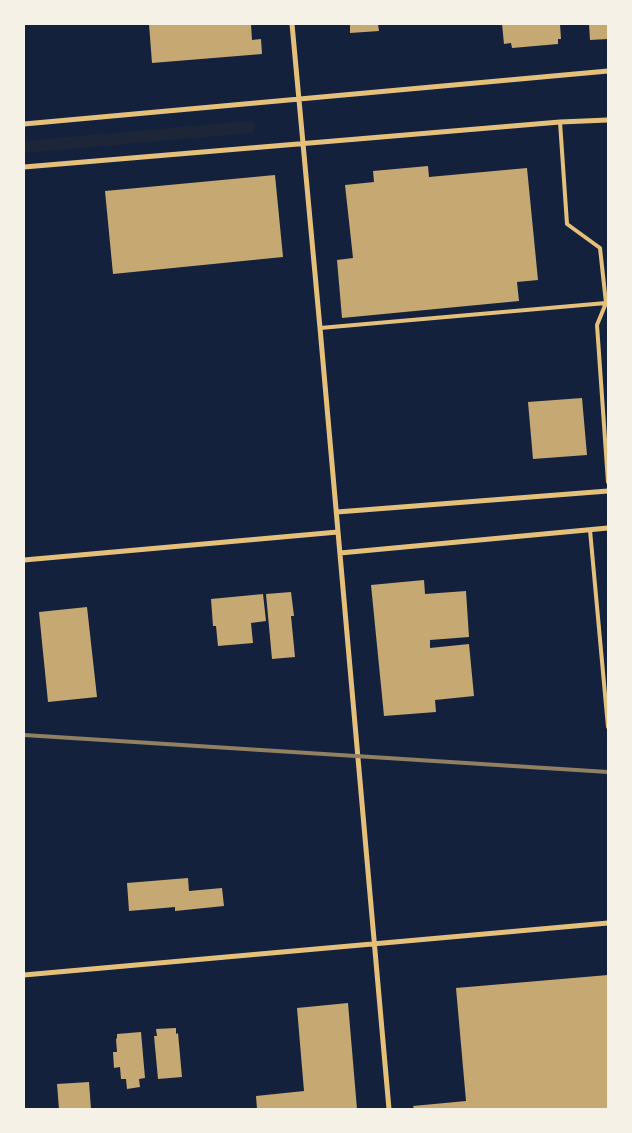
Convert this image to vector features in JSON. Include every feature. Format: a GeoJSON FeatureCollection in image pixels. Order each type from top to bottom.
{"type":"FeatureCollection","features":[{"type":"Feature","properties":{"kind":"street"},"geometry":{"type":"LineString","coordinates":[[292,24],[389,1109]]}},
{"type":"Feature","properties":{"kind":"street"},"geometry":{"type":"LineString","coordinates":[[24,124],[608,71]]}},
{"type":"Feature","properties":{"kind":"street"},"geometry":{"type":"LineString","coordinates":[[24,167],[560,122],[608,120]]}},
{"type":"Feature","properties":{"kind":"street"},"geometry":{"type":"LineString","coordinates":[[337,512],[608,491]]}},
{"type":"Feature","properties":{"kind":"street"},"geometry":{"type":"LineString","coordinates":[[340,553],[608,528]]}},
{"type":"Feature","properties":{"kind":"street"},"geometry":{"type":"LineString","coordinates":[[24,560],[338,532]]}},
{"type":"Feature","properties":{"kind":"street"},"geometry":{"type":"LineString","coordinates":[[24,975],[608,923]]}},
{"type":"Feature","properties":{"kind":"lane"},"geometry":{"type":"LineString","coordinates":[[560,122],[567,224],[600,248],[607,303],[597,326],[608,482]]}},
{"type":"Feature","properties":{"kind":"lane"},"geometry":{"type":"LineString","coordinates":[[320,328],[607,303]]}},
{"type":"Feature","properties":{"kind":"lane"},"geometry":{"type":"LineString","coordinates":[[590,530],[608,727]]}},
{"type":"Feature","properties":{"kind":"shaded area"},"geometry":{"type":"Polygon","coordinates":[[[248,121],[255,124],[255,129],[251,133],[24,153],[24,141],[248,121]]]}},
{"type":"Feature","properties":{"kind":"building"},"geometry":{"type":"Polygon","coordinates":[[[149,24],[251,24],[252,40],[261,39],[262,54],[152,63],[149,24]]]}},
{"type":"Feature","properties":{"kind":"building"},"geometry":{"type":"Polygon","coordinates":[[[350,24],[378,24],[379,31],[350,33],[350,24]]]}},
{"type":"Feature","properties":{"kind":"building"},"geometry":{"type":"Polygon","coordinates":[[[502,24],[560,24],[561,39],[558,39],[558,44],[512,48],[511,43],[504,44],[502,24]]]}},
{"type":"Feature","properties":{"kind":"building"},"geometry":{"type":"Polygon","coordinates":[[[589,24],[608,24],[608,39],[590,40],[589,24]]]}},
{"type":"Feature","properties":{"kind":"building"},"geometry":{"type":"Polygon","coordinates":[[[428,166],[429,177],[527,168],[538,280],[517,282],[519,301],[342,318],[337,260],[353,258],[345,185],[374,182],[373,171],[428,166]]]}},
{"type":"Feature","properties":{"kind":"building"},"geometry":{"type":"Polygon","coordinates":[[[275,175],[283,257],[113,274],[105,191],[275,175]]]}},
{"type":"Feature","properties":{"kind":"building"},"geometry":{"type":"Polygon","coordinates":[[[582,398],[587,455],[533,459],[528,402],[582,398]]]}},
{"type":"Feature","properties":{"kind":"building"},"geometry":{"type":"Polygon","coordinates":[[[424,580],[425,594],[466,591],[469,637],[430,640],[430,648],[469,644],[474,696],[435,700],[436,712],[384,716],[371,585],[424,580]]]}},
{"type":"Feature","properties":{"kind":"building"},"geometry":{"type":"Polygon","coordinates":[[[291,592],[294,616],[291,616],[295,657],[272,659],[266,594],[291,592]]]}},
{"type":"Feature","properties":{"kind":"building"},"geometry":{"type":"Polygon","coordinates":[[[263,594],[266,621],[251,623],[253,643],[218,646],[216,626],[213,626],[211,599],[263,594]]]}},
{"type":"Feature","properties":{"kind":"building"},"geometry":{"type":"Polygon","coordinates":[[[87,607],[97,697],[48,702],[39,612],[87,607]]]}},
{"type":"Feature","properties":{"kind":"building"},"geometry":{"type":"Polygon","coordinates":[[[188,878],[189,891],[222,888],[224,906],[175,911],[175,907],[129,911],[127,883],[188,878]]]}},
{"type":"Feature","properties":{"kind":"building"},"geometry":{"type":"Polygon","coordinates":[[[608,975],[608,1109],[414,1109],[413,1106],[466,1101],[456,988],[608,975]]]}},
{"type":"Feature","properties":{"kind":"building"},"geometry":{"type":"Polygon","coordinates":[[[348,1003],[357,1109],[257,1109],[256,1096],[304,1091],[297,1008],[348,1003]]]}},
{"type":"Feature","properties":{"kind":"building"},"geometry":{"type":"Polygon","coordinates":[[[176,1028],[182,1077],[158,1079],[154,1036],[157,1036],[156,1029],[176,1028]]]}},
{"type":"Feature","properties":{"kind":"building"},"geometry":{"type":"Polygon","coordinates":[[[141,1032],[145,1078],[139,1079],[140,1087],[127,1089],[126,1079],[121,1079],[120,1067],[114,1068],[113,1052],[117,1052],[117,1034],[141,1032]]]}},
{"type":"Feature","properties":{"kind":"building"},"geometry":{"type":"Polygon","coordinates":[[[89,1082],[91,1109],[59,1109],[57,1084],[89,1082]]]}},
{"type":"Feature","properties":{"kind":"railway"},"geometry":{"type":"LineString","coordinates":[[24,735],[608,772]]}}]}
